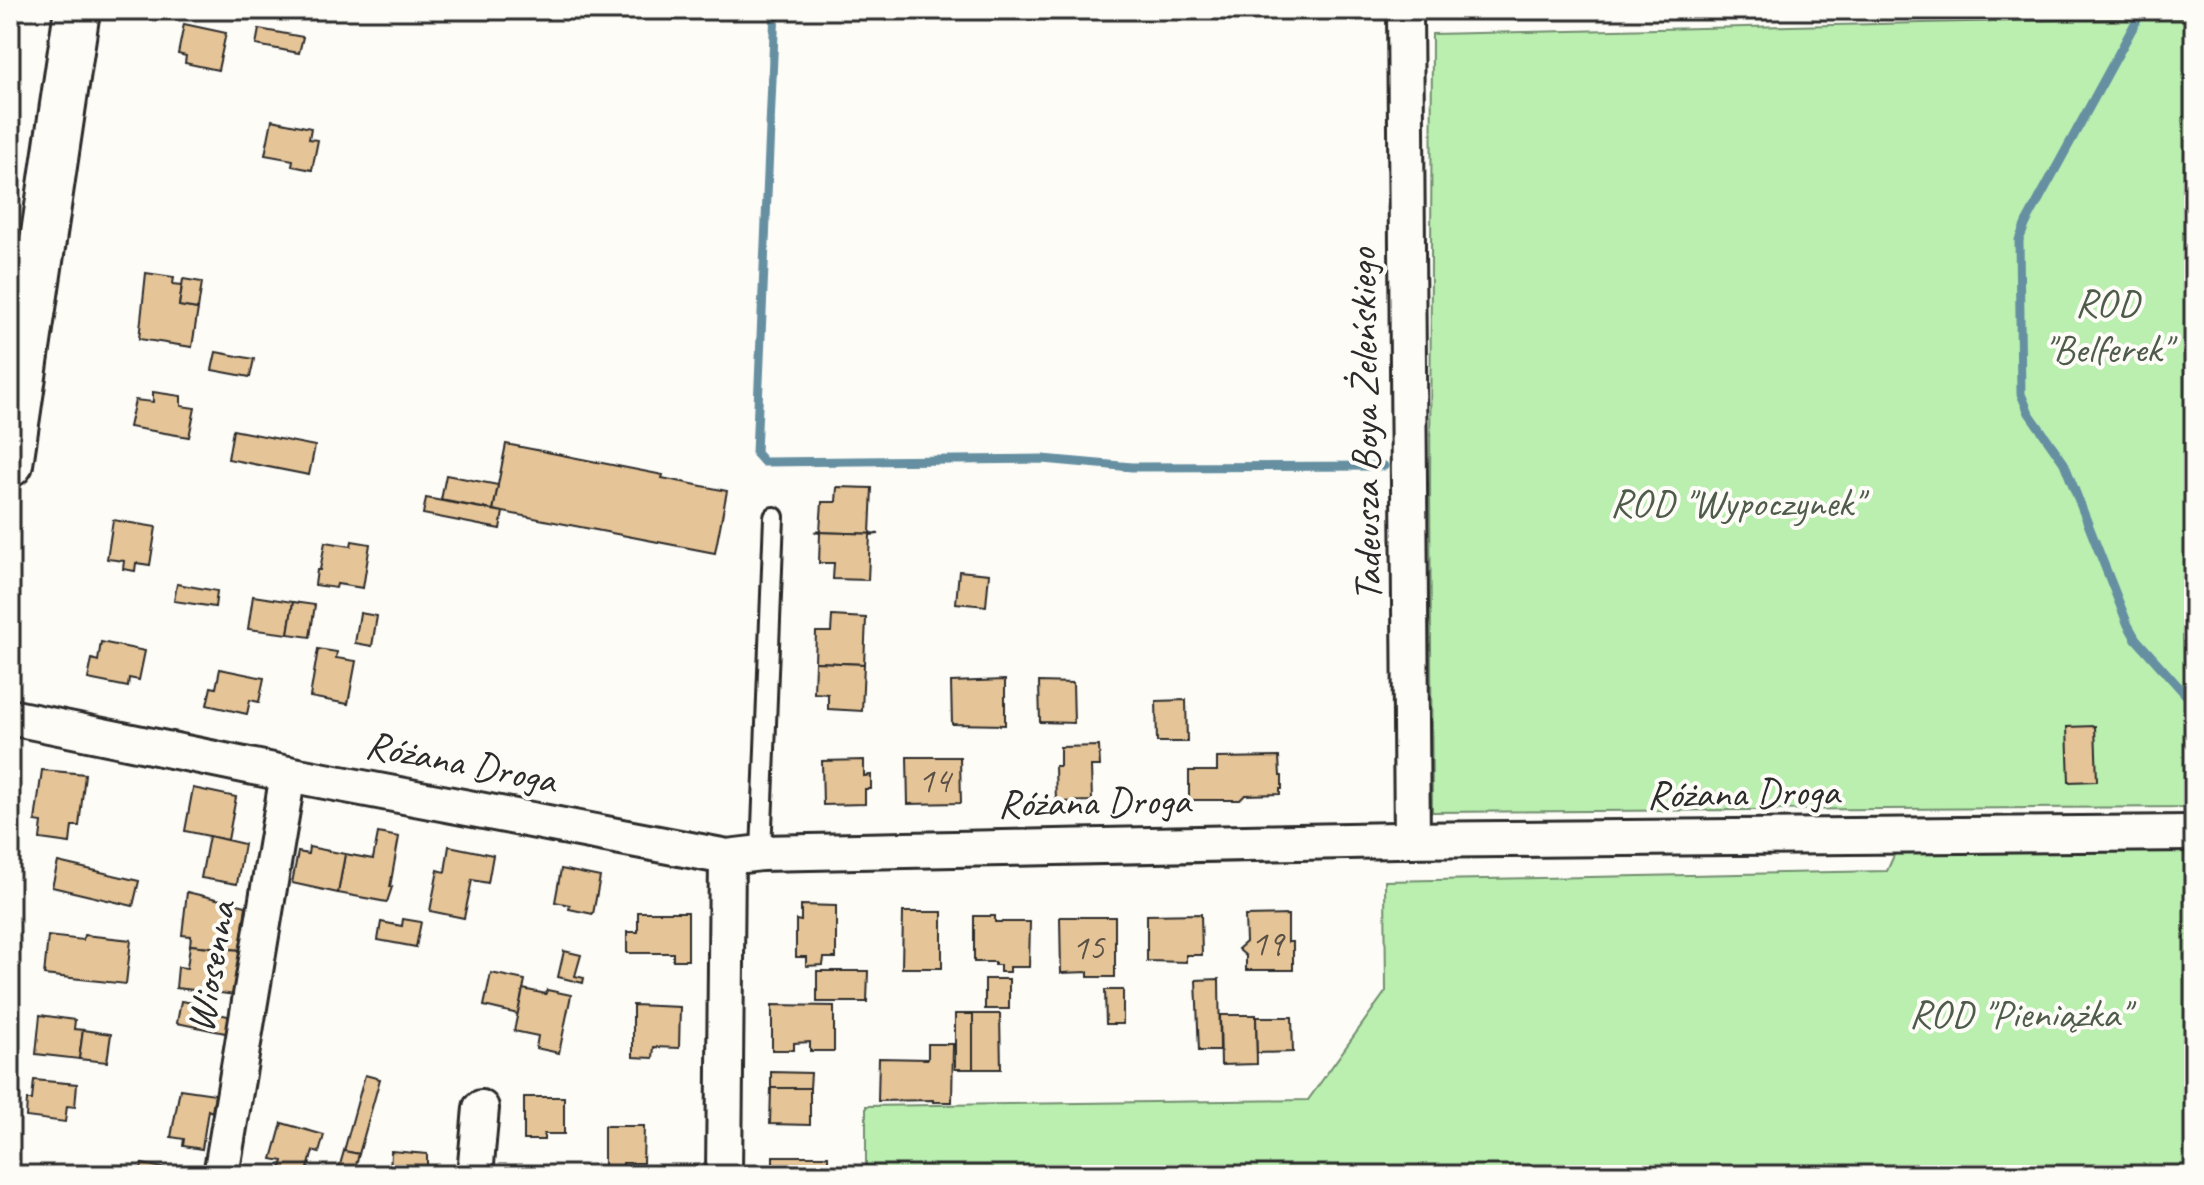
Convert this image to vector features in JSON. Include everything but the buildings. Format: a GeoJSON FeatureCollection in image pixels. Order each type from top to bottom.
{"type":"FeatureCollection","features":[{"type":"Feature","properties":{"kind":"street"},"geometry":{"type":"LineString","coordinates":[[10,464],[77,10]]}},
{"type":"Feature","properties":{"kind":"street","name":"Tadeusza Boya Żeleńskiego"},"geometry":{"type":"LineString","coordinates":[[1405,10],[1412,840]]}},
{"type":"Feature","properties":{"kind":"street","name":"Różana Droga"},"geometry":{"type":"LineString","coordinates":[[10,717],[288,774],[727,857],[761,853],[1412,840],[2194,833]]}},
{"type":"Feature","properties":{"kind":"street","name":"Wiosenna"},"geometry":{"type":"LineString","coordinates":[[221,1175],[288,774]]}},
{"type":"Feature","properties":{"kind":"street"},"geometry":{"type":"LineString","coordinates":[[724,1175],[727,857]]}},
{"type":"Feature","properties":{"kind":"street"},"geometry":{"type":"LineString","coordinates":[[475,1175],[481,1108]]}},
{"type":"Feature","properties":{"kind":"lane"},"geometry":{"type":"LineString","coordinates":[[761,853],[774,517]]}},
{"type":"Feature","properties":{"kind":"green space","name":"ROD \"Wypoczynek\""},"geometry":{"type":"Polygon","coordinates":[[[2194,17],[2194,807],[1432,812],[1432,34],[2194,17]]]}},
{"type":"Feature","properties":{"kind":"green space","name":"ROD \"Pieniążka\""},"geometry":{"type":"Polygon","coordinates":[[[2194,850],[2194,1175],[866,1175],[866,1106],[1308,1100],[1386,991],[1385,881],[1887,871],[1895,853],[2194,850]]]}},
{"type":"Feature","properties":{"kind":"waterway"},"geometry":{"type":"LineString","coordinates":[[775,10],[756,453],[764,462],[1043,459],[1132,467],[1384,466]]}},
{"type":"Feature","properties":{"kind":"waterway"},"geometry":{"type":"LineString","coordinates":[[2138,18],[2019,240],[2021,394],[2029,413],[2064,463],[2128,625],[2136,639],[2194,704]]}},
{"type":"Feature","properties":{"kind":"park label","name":"ROD \"Belferek\""},"geometry":{"type":"Point","coordinates":[2107,326]}}]}
